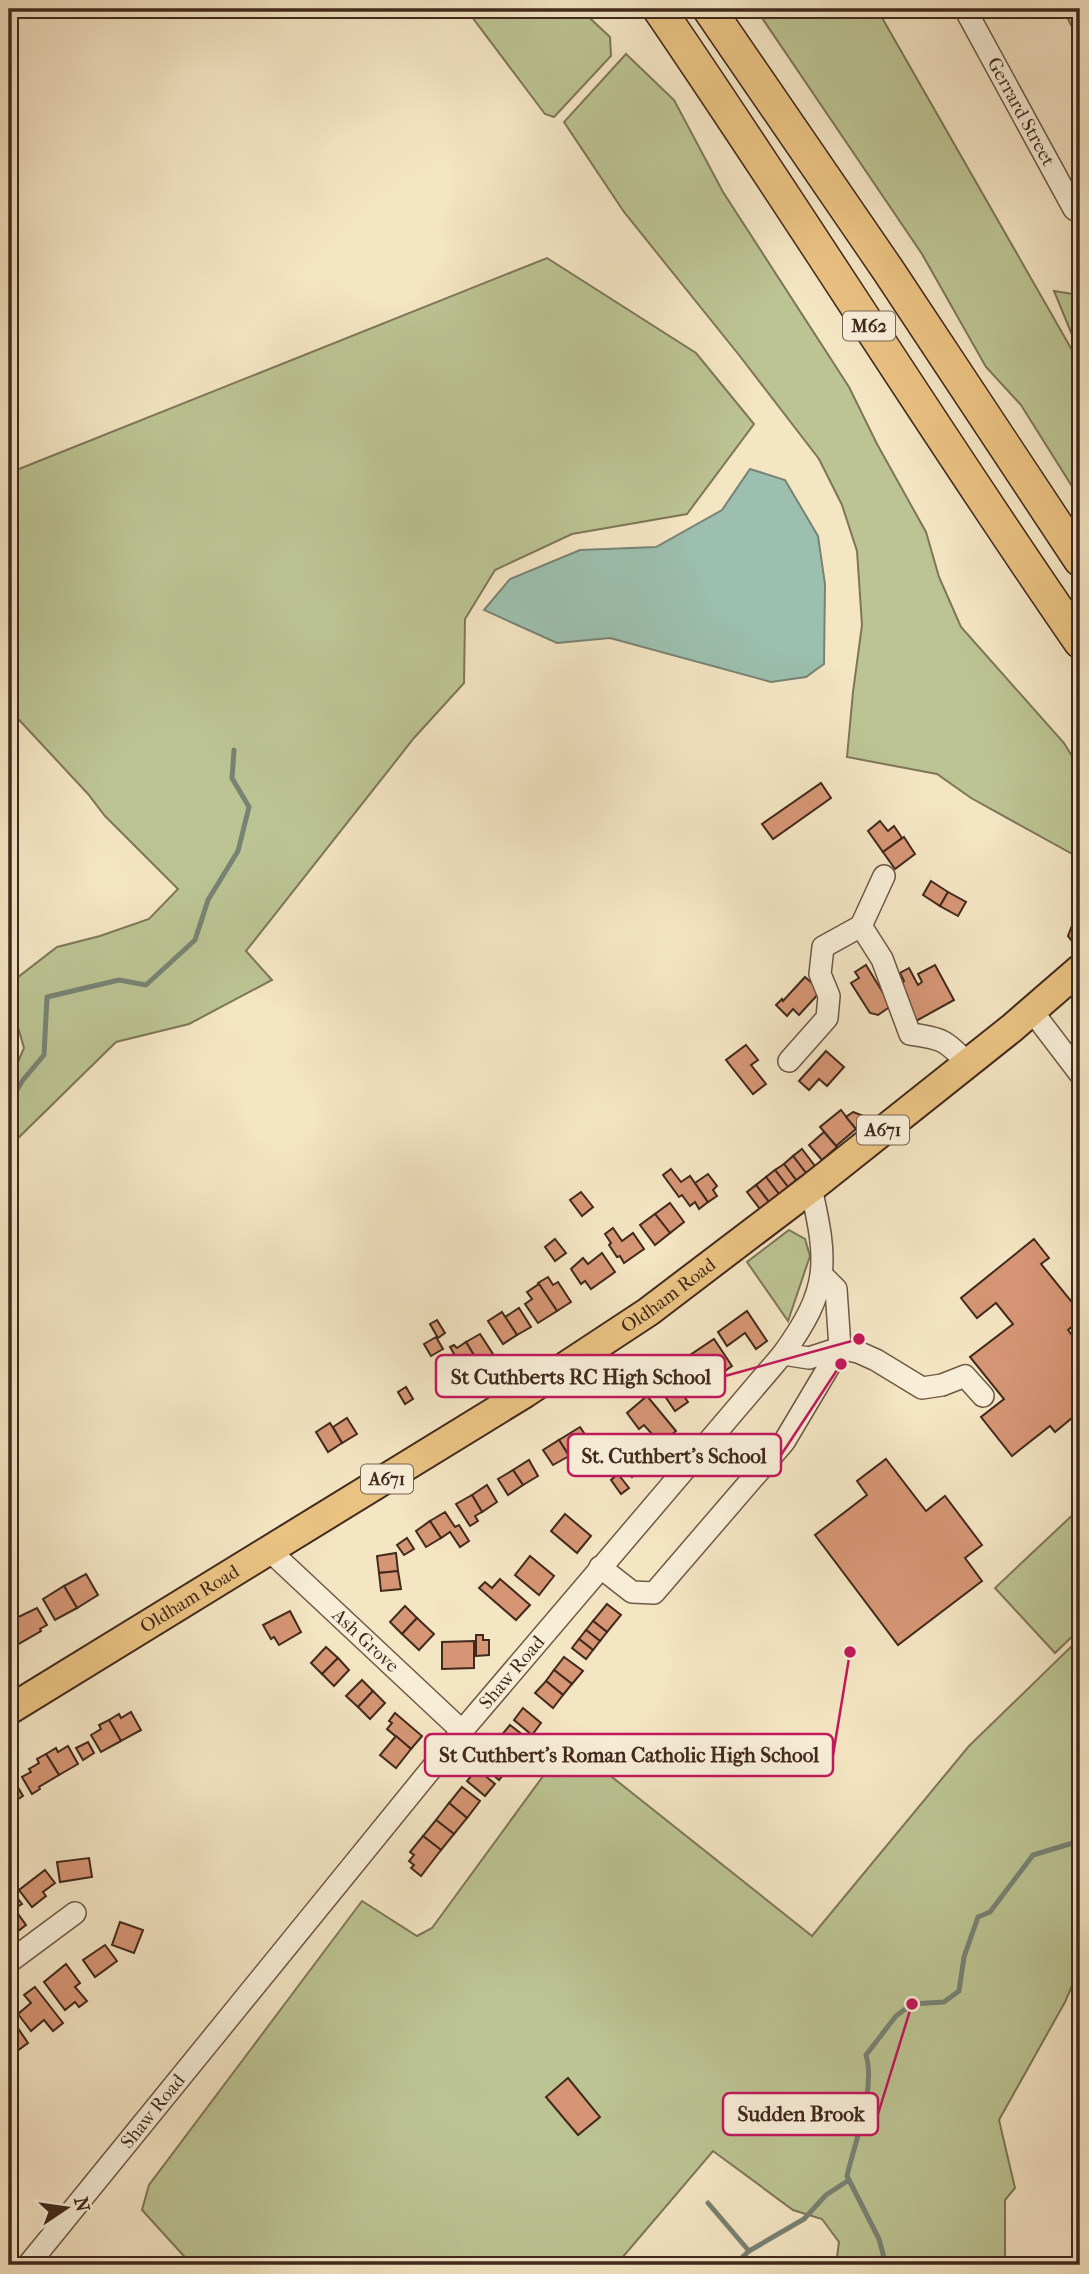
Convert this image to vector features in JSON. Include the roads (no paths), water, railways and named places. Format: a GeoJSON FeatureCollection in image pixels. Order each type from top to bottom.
{"type":"FeatureCollection","features":[{"type":"Feature","properties":{"kind":"highway","name":"M62"},"geometry":{"type":"LineString","coordinates":[[660,9],[1080,642]]}},
{"type":"Feature","properties":{"kind":"highway","name":"M62"},"geometry":{"type":"LineString","coordinates":[[709,9],[888,271],[1080,560]]}},
{"type":"Feature","properties":{"kind":"main road","name":"Oldham Road"},"geometry":{"type":"LineString","coordinates":[[9,1710],[525,1393],[648,1312],[811,1188],[1032,1011],[1080,969]]}},
{"type":"Feature","properties":{"kind":"street","name":"Gerrard Street"},"geometry":{"type":"LineString","coordinates":[[965,9],[1074,209],[1080,213]]}},
{"type":"Feature","properties":{"kind":"street"},"geometry":{"type":"LineString","coordinates":[[789,1061],[827,1018],[830,996],[820,974],[823,947],[861,926],[884,876]]}},
{"type":"Feature","properties":{"kind":"street"},"geometry":{"type":"LineString","coordinates":[[861,926],[882,960],[910,1034],[933,1037],[949,1044],[967,1063]]}},
{"type":"Feature","properties":{"kind":"street"},"geometry":{"type":"LineString","coordinates":[[1032,1011],[1080,1074]]}},
{"type":"Feature","properties":{"kind":"street","name":"Shaw Road"},"geometry":{"type":"LineString","coordinates":[[28,2265],[462,1731],[783,1354],[804,1325],[817,1297],[822,1275],[821,1233],[811,1188]]}},
{"type":"Feature","properties":{"kind":"street"},"geometry":{"type":"LineString","coordinates":[[600,1567],[632,1592],[654,1593],[784,1442],[840,1348],[836,1289],[822,1275]]}},
{"type":"Feature","properties":{"kind":"street"},"geometry":{"type":"LineString","coordinates":[[783,1354],[809,1358],[840,1348],[876,1360],[922,1388],[942,1385],[965,1376],[983,1396]]}},
{"type":"Feature","properties":{"kind":"street","name":"Ash Grove"},"geometry":{"type":"LineString","coordinates":[[270,1551],[462,1731]]}},
{"type":"Feature","properties":{"kind":"street"},"geometry":{"type":"LineString","coordinates":[[9,1962],[75,1913]]}},
{"type":"Feature","properties":{"kind":"waterway"},"geometry":{"type":"LineString","coordinates":[[9,1103],[23,1080],[44,1055],[47,997],[119,980],[146,985],[195,940],[208,900],[238,851],[249,807],[232,778],[234,750]]}},
{"type":"Feature","properties":{"kind":"waterway"},"geometry":{"type":"LineString","coordinates":[[886,2265],[879,2239],[847,2176],[866,2099],[866,2055],[896,2016],[912,2004],[944,2002],[959,1991],[964,1957],[978,1917],[990,1912],[1033,1855],[1073,1843],[1080,1831]]}},
{"type":"Feature","properties":{"kind":"waterway"},"geometry":{"type":"LineString","coordinates":[[734,2265],[749,2251],[804,2219],[826,2195],[849,2180]]}},
{"type":"Feature","properties":{"kind":"waterway"},"geometry":{"type":"LineString","coordinates":[[708,2203],[749,2251]]}},
{"type":"Feature","properties":{"kind":"place","name":"St Cuthberts RC High School"},"geometry":{"type":"Point","coordinates":[859,1339]}},
{"type":"Feature","properties":{"kind":"place","name":"St. Cuthbert's School"},"geometry":{"type":"Point","coordinates":[841,1364]}},
{"type":"Feature","properties":{"kind":"place","name":"St Cuthbert's Roman Catholic High School"},"geometry":{"type":"Point","coordinates":[850,1652]}},
{"type":"Feature","properties":{"kind":"place","name":"Sudden Brook"},"geometry":{"type":"Point","coordinates":[912,2004]}}]}
